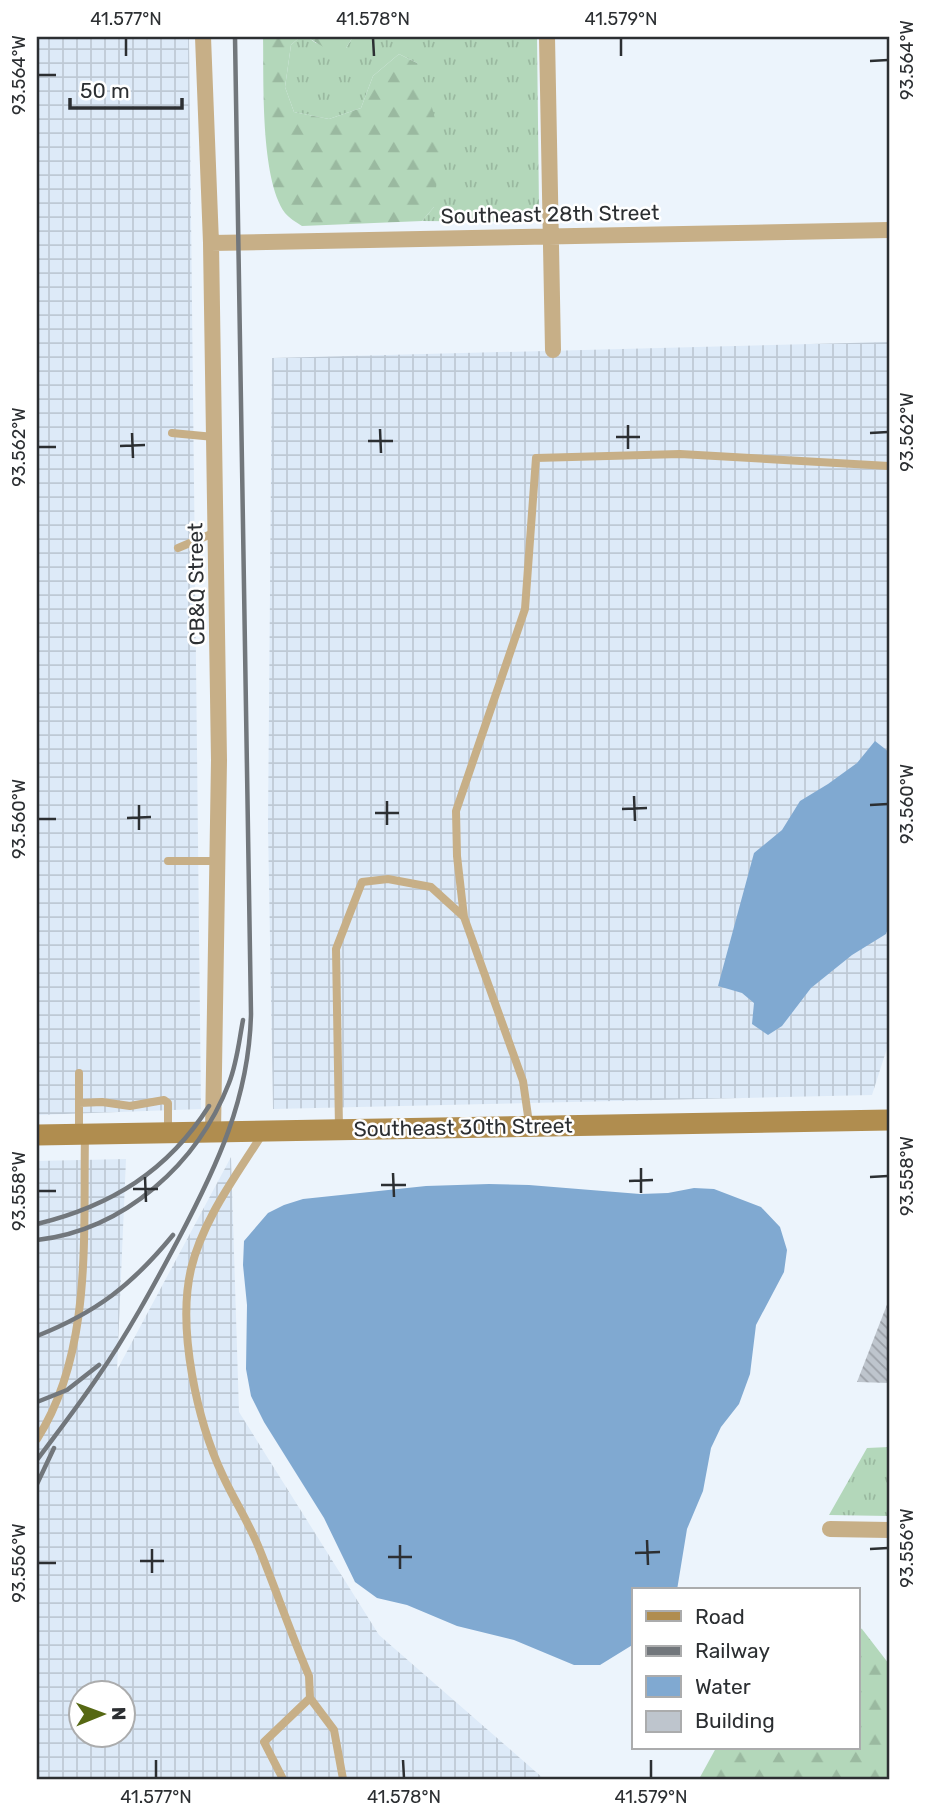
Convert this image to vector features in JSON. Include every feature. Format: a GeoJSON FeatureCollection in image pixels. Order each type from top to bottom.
{"type":"FeatureCollection","features":[{"type":"Feature","properties":{"kind":"main road","name":"Southeast 30th Street"},"geometry":{"type":"LineString","coordinates":[[37,1135],[889,1121]]}},
{"type":"Feature","properties":{"kind":"street","name":"CB&Q Street"},"geometry":{"type":"LineString","coordinates":[[204,37],[211,243],[219,760],[213,1132]]}},
{"type":"Feature","properties":{"kind":"street"},"geometry":{"type":"LineString","coordinates":[[547,37],[553,351]]}},
{"type":"Feature","properties":{"kind":"street","name":"Southeast 28th Street"},"geometry":{"type":"LineString","coordinates":[[211,243],[889,230]]}},
{"type":"Feature","properties":{"kind":"street"},"geometry":{"type":"LineString","coordinates":[[830,1530],[889,1530]]}},
{"type":"Feature","properties":{"kind":"lane"},"geometry":{"type":"LineString","coordinates":[[172,433],[214,437]]}},
{"type":"Feature","properties":{"kind":"lane"},"geometry":{"type":"LineString","coordinates":[[530,1126],[523,1081],[464,917],[457,856],[456,811],[524,609],[537,458],[680,454],[889,466]]}},
{"type":"Feature","properties":{"kind":"lane"},"geometry":{"type":"LineString","coordinates":[[178,548],[216,532]]}},
{"type":"Feature","properties":{"kind":"lane"},"geometry":{"type":"LineString","coordinates":[[168,861],[218,861]]}},
{"type":"Feature","properties":{"kind":"lane"},"geometry":{"type":"LineString","coordinates":[[339,1129],[336,949],[362,882],[388,879],[431,887],[464,917]]}},
{"type":"Feature","properties":{"kind":"lane"},"geometry":{"type":"LineString","coordinates":[[37,1439],[59,1394],[79,1318],[82,1134],[79,1073]]}},
{"type":"Feature","properties":{"kind":"lane"},"geometry":{"type":"LineString","coordinates":[[79,1103],[102,1102],[130,1106],[164,1100],[168,1103],[169,1132]]}},
{"type":"Feature","properties":{"kind":"lane"},"geometry":{"type":"LineString","coordinates":[[264,1131],[223,1194],[191,1268],[185,1308],[187,1341],[205,1424],[222,1474],[258,1546],[309,1676],[310,1698],[334,1730],[343,1779]]}},
{"type":"Feature","properties":{"kind":"lane"},"geometry":{"type":"LineString","coordinates":[[283,1779],[264,1742],[310,1698]]}},
{"type":"Feature","properties":{"kind":"shaded area"},"geometry":{"type":"Polygon","coordinates":[[[37,37],[189,37],[201,1109],[37,1115],[37,37]]]}},
{"type":"Feature","properties":{"kind":"shaded area"},"geometry":{"type":"Polygon","coordinates":[[[889,342],[889,1042],[872,1095],[273,1109],[268,826],[272,358],[889,342]]]}},
{"type":"Feature","properties":{"kind":"shaded area"},"geometry":{"type":"Polygon","coordinates":[[[231,1157],[239,1412],[379,1635],[544,1779],[37,1779],[37,1161],[126,1159],[117,1370],[231,1157]]]}},
{"type":"Feature","properties":{"kind":"green space"},"geometry":{"type":"Polygon","coordinates":[[[263,37],[300,37],[291,45],[285,87],[294,112],[329,119],[361,108],[373,76],[399,54],[417,63],[441,141],[434,207],[422,221],[302,226],[285,213],[271,177],[267,153],[263,37]]]}},
{"type":"Feature","properties":{"kind":"green space"},"geometry":{"type":"Polygon","coordinates":[[[300,37],[307,37],[316,43],[346,48],[353,37],[537,37],[539,209],[531,222],[422,221],[434,207],[417,63],[399,54],[373,76],[361,108],[329,119],[294,112],[285,87],[291,45],[300,37]]]}},
{"type":"Feature","properties":{"kind":"green space"},"geometry":{"type":"Polygon","coordinates":[[[307,37],[353,37],[346,48],[335,54],[307,37]]]}},
{"type":"Feature","properties":{"kind":"green space"},"geometry":{"type":"Polygon","coordinates":[[[889,1447],[889,1516],[829,1515],[867,1448],[889,1447]]]}},
{"type":"Feature","properties":{"kind":"green space"},"geometry":{"type":"Polygon","coordinates":[[[860,1628],[889,1664],[889,1779],[699,1779],[715,1750],[860,1750],[860,1628]]]}},
{"type":"Feature","properties":{"kind":"water"},"geometry":{"type":"Polygon","coordinates":[[[875,741],[889,752],[889,925],[886,934],[852,955],[811,988],[782,1026],[768,1035],[752,1024],[754,1003],[742,993],[718,986],[754,853],[782,830],[800,801],[857,763],[875,741]]]}},
{"type":"Feature","properties":{"kind":"water"},"geometry":{"type":"Polygon","coordinates":[[[529,1185],[640,1194],[694,1188],[714,1189],[761,1207],[780,1227],[787,1250],[784,1272],[756,1325],[750,1374],[739,1404],[721,1427],[711,1448],[703,1491],[687,1529],[677,1588],[632,1588],[632,1645],[600,1665],[574,1665],[514,1640],[457,1626],[407,1605],[377,1598],[355,1582],[324,1518],[264,1422],[251,1396],[246,1369],[244,1241],[268,1213],[303,1199],[426,1186],[529,1185]]]}},
{"type":"Feature","properties":{"kind":"building"},"geometry":{"type":"Polygon","coordinates":[[[888,1302],[889,1383],[857,1382],[888,1302]]]}},
{"type":"Feature","properties":{"kind":"railway"},"geometry":{"type":"LineString","coordinates":[[37,1460],[119,1345],[192,1213],[228,1131],[244,1075],[249,1045],[251,1014],[235,37]]}},
{"type":"Feature","properties":{"kind":"railway"},"geometry":{"type":"LineString","coordinates":[[37,1240],[69,1234],[100,1223],[154,1188],[178,1165],[198,1140],[229,1083],[243,1020]]}},
{"type":"Feature","properties":{"kind":"railway"},"geometry":{"type":"LineString","coordinates":[[37,1224],[89,1207],[135,1183],[175,1149],[209,1106]]}},
{"type":"Feature","properties":{"kind":"railway"},"geometry":{"type":"LineString","coordinates":[[37,1336],[96,1307],[128,1283],[173,1235]]}},
{"type":"Feature","properties":{"kind":"railway"},"geometry":{"type":"LineString","coordinates":[[37,1402],[67,1390],[99,1365]]}},
{"type":"Feature","properties":{"kind":"railway"},"geometry":{"type":"LineString","coordinates":[[37,1484],[54,1448]]}}]}
